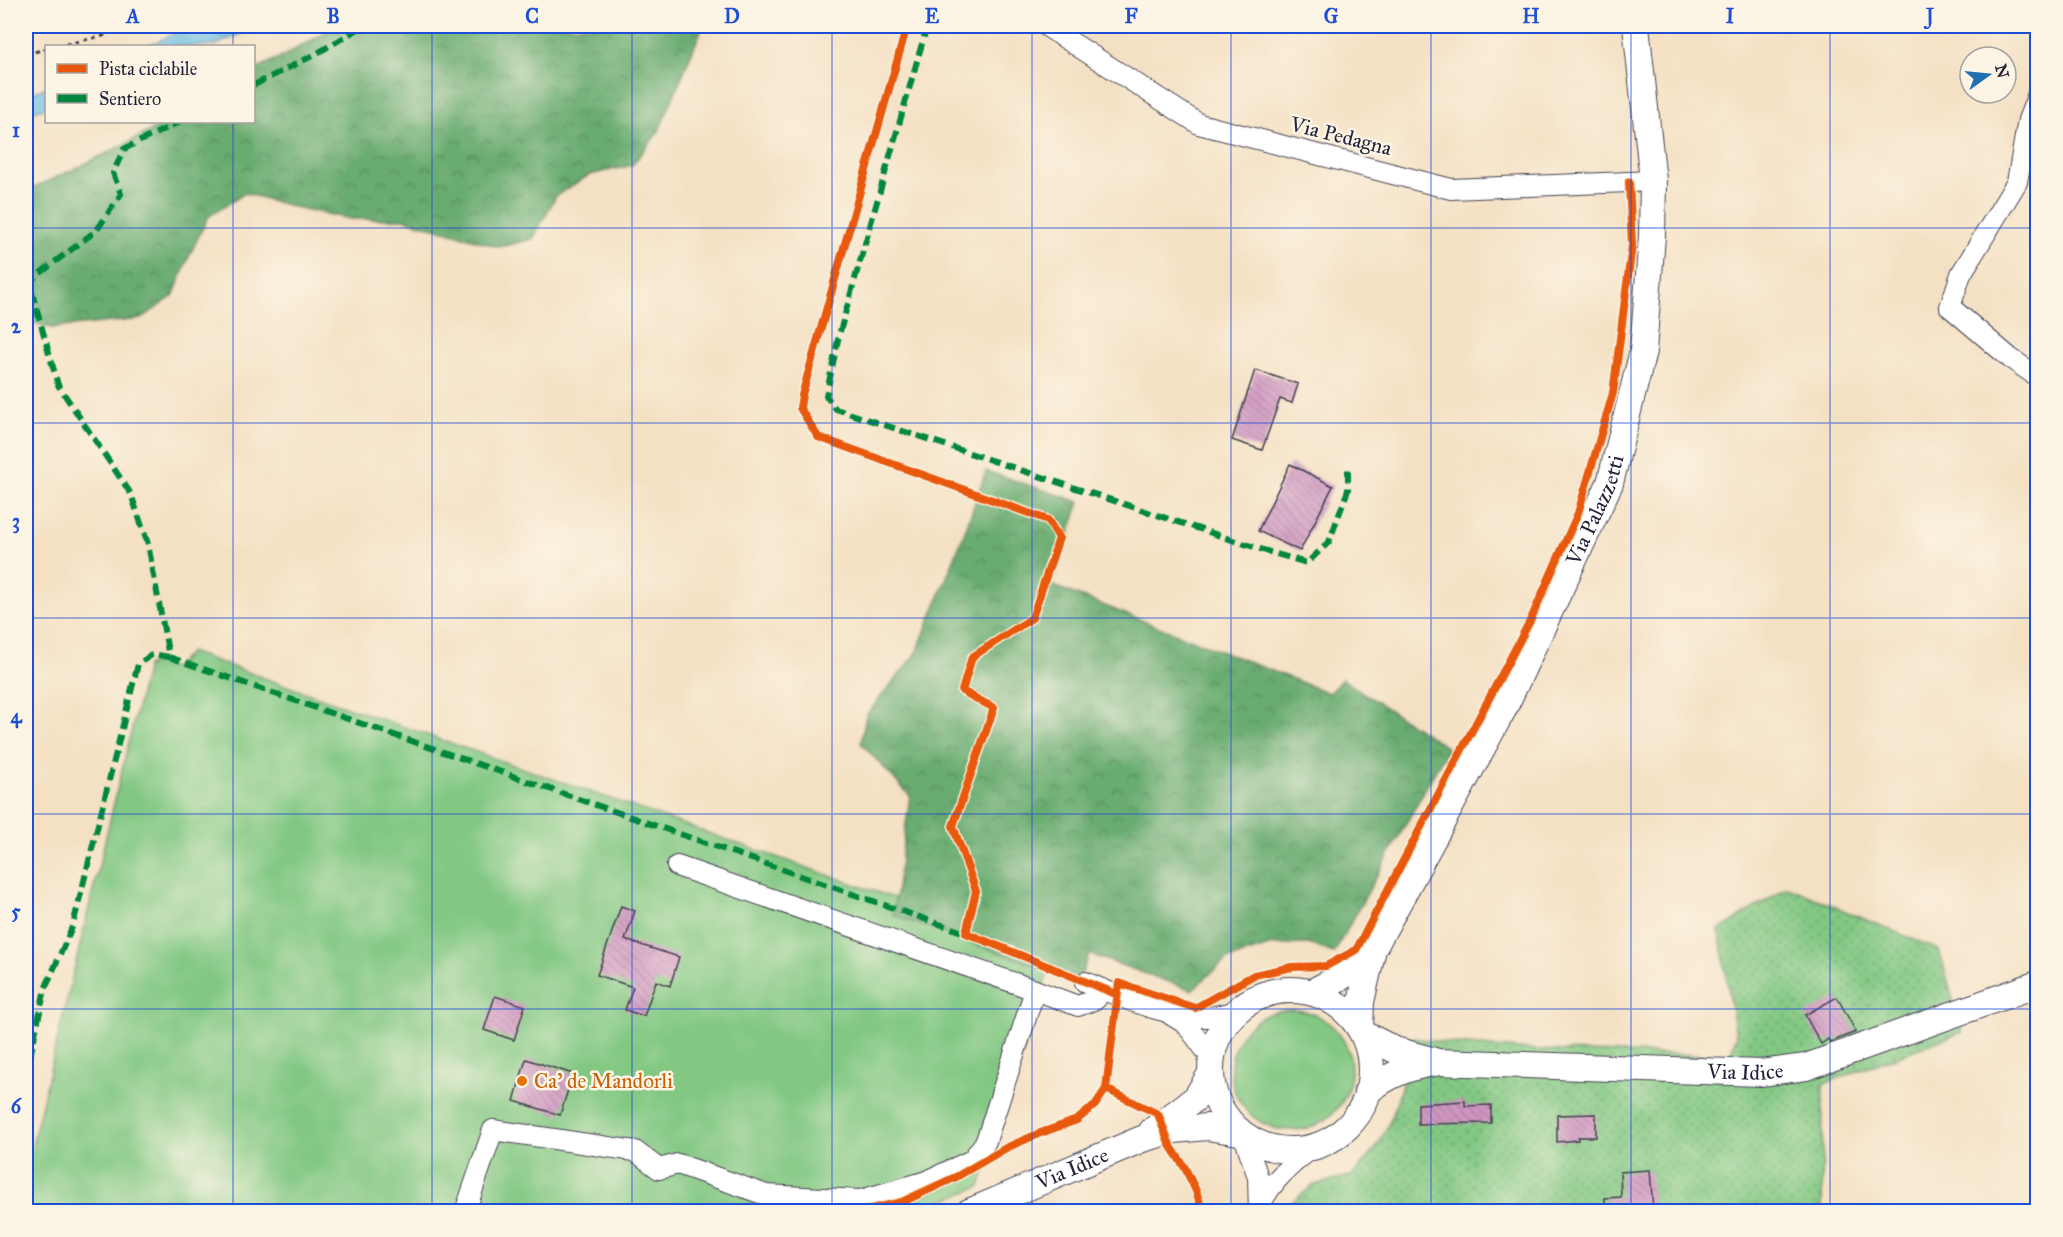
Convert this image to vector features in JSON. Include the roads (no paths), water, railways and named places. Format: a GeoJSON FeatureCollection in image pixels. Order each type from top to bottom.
{"type":"FeatureCollection","features":[{"type":"Feature","properties":{"kind":"main road","name":"Via Palazzetti"},"geometry":{"type":"LineString","coordinates":[[1362,1031],[1361,1002],[1373,949],[1505,706],[1610,483],[1643,351],[1652,236],[1653,182],[1636,26]]}},
{"type":"Feature","properties":{"kind":"main road","name":"Via Palazzetti"},"geometry":{"type":"LineString","coordinates":[[1312,992],[1336,981],[1373,949]]}},
{"type":"Feature","properties":{"kind":"main road","name":"Via Idice"},"geometry":{"type":"LineString","coordinates":[[1367,1092],[1395,1073],[1412,1066],[1438,1062],[1761,1073],[1806,1067],[2037,984]]}},
{"type":"Feature","properties":{"kind":"main road","name":"Via Idice"},"geometry":{"type":"LineString","coordinates":[[1142,1138],[1196,1098],[1211,1067],[1215,1043],[1222,1025],[1260,995],[1290,989],[1318,993],[1344,1008],[1362,1031],[1395,1050],[1438,1062]]}},
{"type":"Feature","properties":{"kind":"main road","name":"Via Idice"},"geometry":{"type":"LineString","coordinates":[[969,1212],[1142,1138],[1174,1130],[1207,1127],[1242,1134],[1275,1149],[1311,1149],[1337,1136],[1358,1115],[1367,1092],[1372,1067],[1362,1031]]}},
{"type":"Feature","properties":{"kind":"main road","name":"Via Idice"},"geometry":{"type":"LineString","coordinates":[[1211,1067],[1222,1112],[1242,1134]]}},
{"type":"Feature","properties":{"kind":"street","name":"Via Pedagna"},"geometry":{"type":"LineString","coordinates":[[1046,26],[1199,124],[1451,189],[1653,182]]}},
{"type":"Feature","properties":{"kind":"street"},"geometry":{"type":"LineString","coordinates":[[2037,94],[2028,120],[2017,182],[1961,274],[1950,307],[2010,358],[2037,377]]}},
{"type":"Feature","properties":{"kind":"street"},"geometry":{"type":"LineString","coordinates":[[677,866],[1078,1006],[1096,999],[1093,986],[1166,1012],[1212,1017],[1237,1011]]}},
{"type":"Feature","properties":{"kind":"street"},"geometry":{"type":"LineString","coordinates":[[465,1212],[493,1131],[635,1151],[660,1168],[678,1164],[766,1195],[860,1200],[927,1181],[972,1160],[986,1141],[1035,990]]}},
{"type":"Feature","properties":{"kind":"street"},"geometry":{"type":"LineString","coordinates":[[1166,1012],[1186,1024],[1211,1067]]}},
{"type":"Feature","properties":{"kind":"street"},"geometry":{"type":"LineString","coordinates":[[1242,1134],[1258,1177],[1259,1208]]}},
{"type":"Feature","properties":{"kind":"street"},"geometry":{"type":"LineString","coordinates":[[1259,1208],[1268,1189],[1284,1170],[1311,1149]]}},
{"type":"Feature","properties":{"kind":"water"},"geometry":{"type":"Polygon","coordinates":[[[190,26],[258,26],[216,45],[150,45],[190,26]]]}},
{"type":"Feature","properties":{"kind":"water"},"geometry":{"type":"Polygon","coordinates":[[[45,87],[45,107],[26,114],[26,96],[45,87]]]}},
{"type":"Feature","properties":{"kind":"place","name":"Ca' de Mandorli"},"geometry":{"type":"Point","coordinates":[522,1081]}}]}
